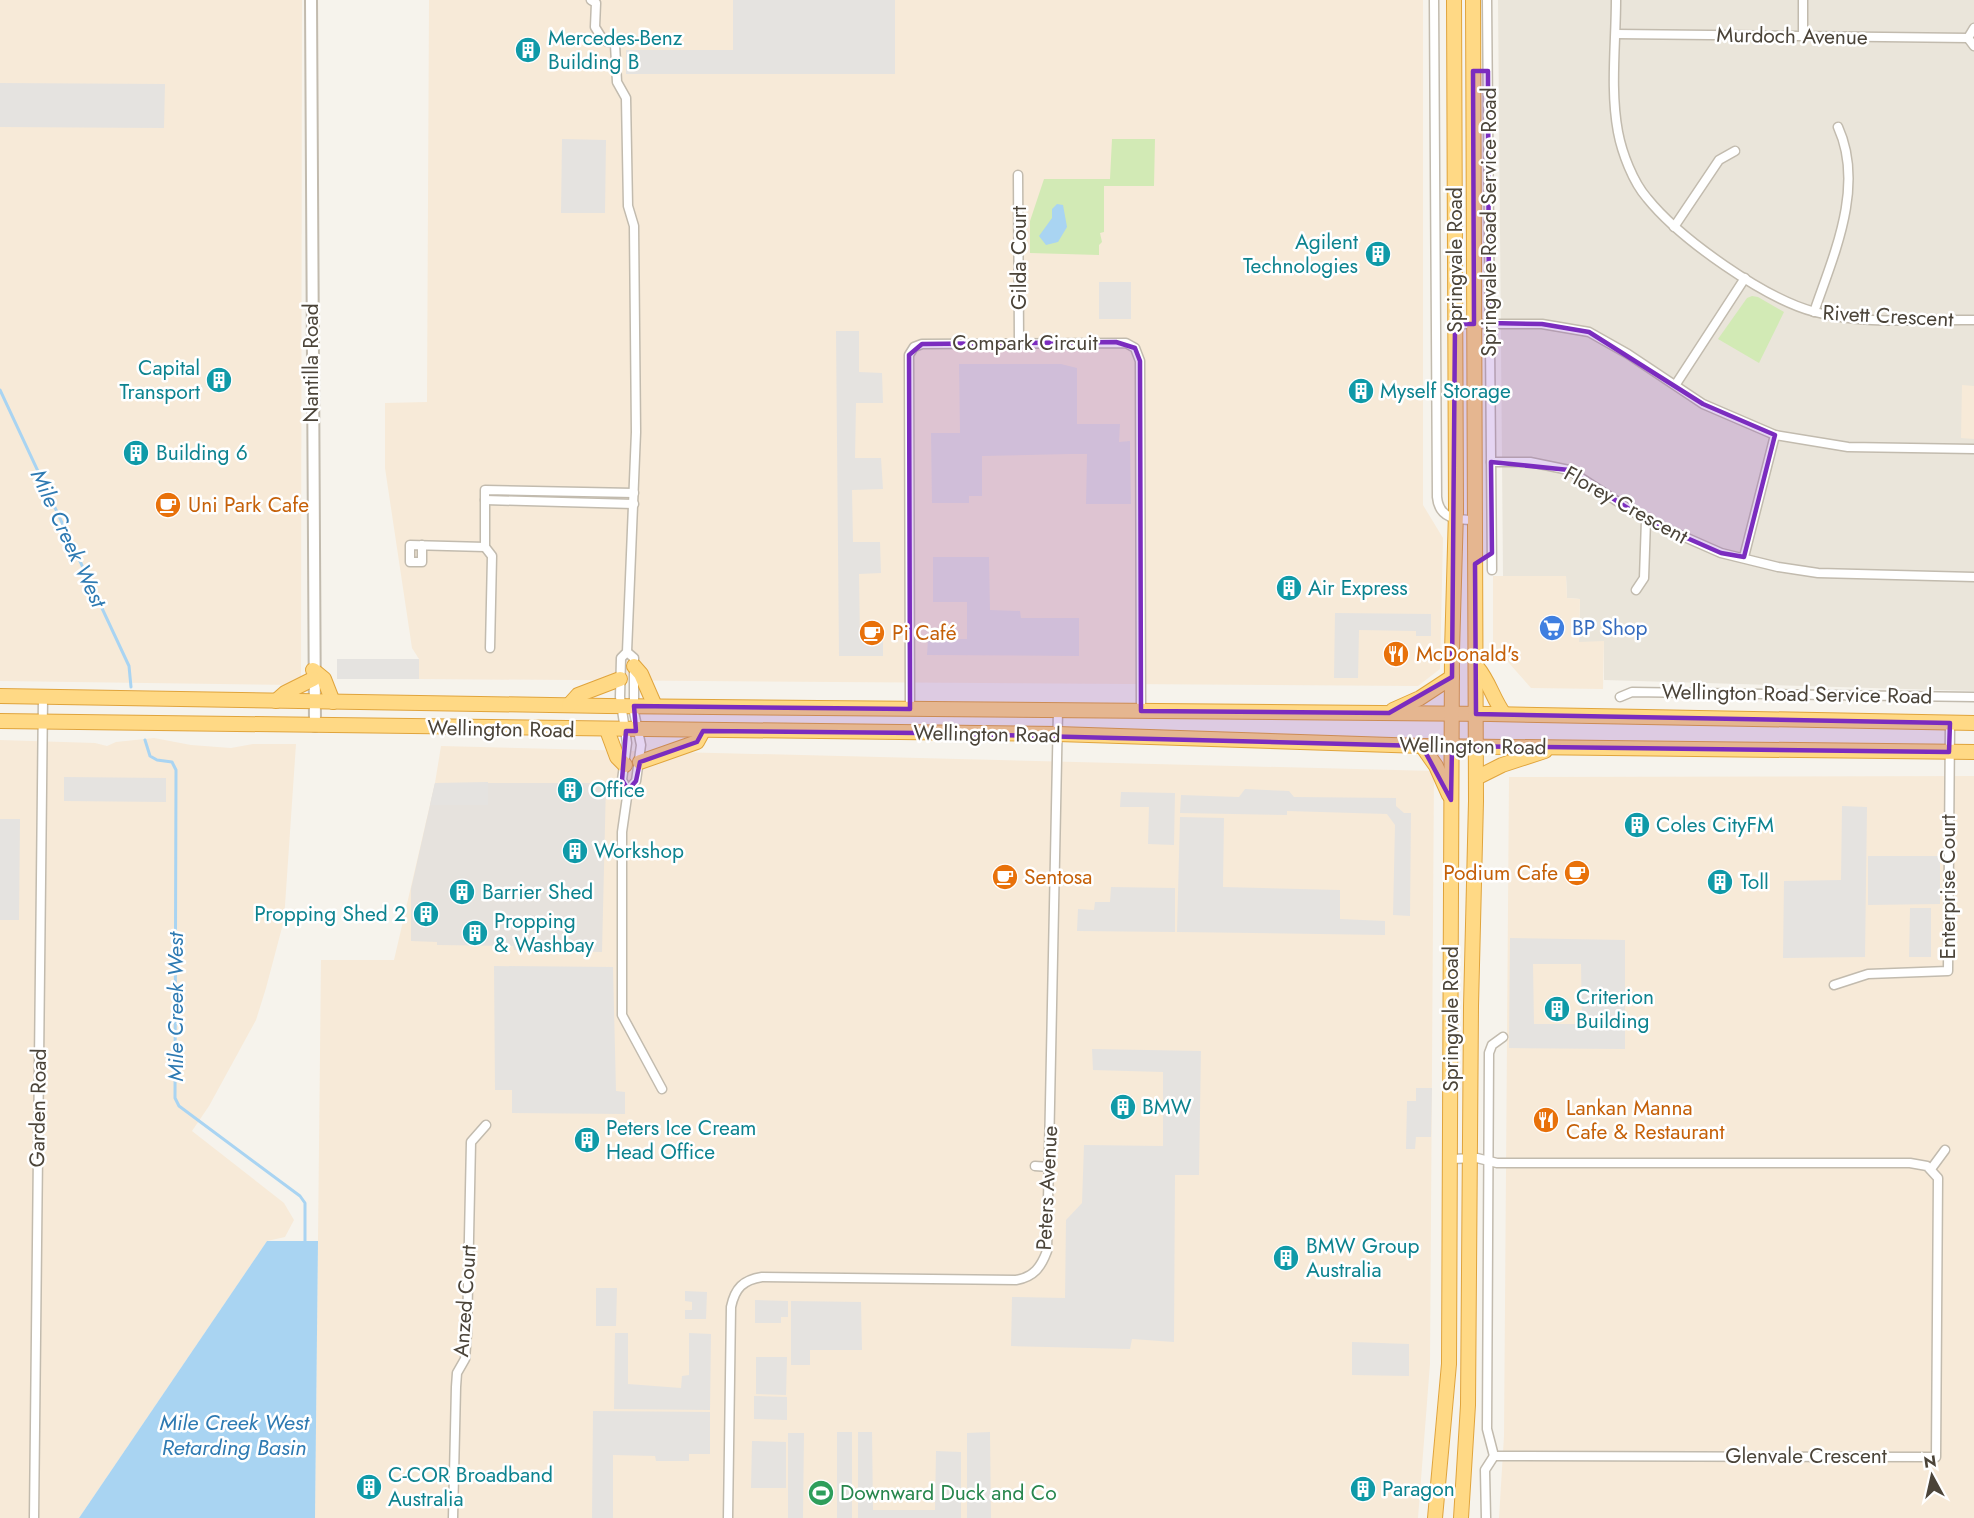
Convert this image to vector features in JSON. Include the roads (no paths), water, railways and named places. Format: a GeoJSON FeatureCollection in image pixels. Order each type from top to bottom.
{"type":"FeatureCollection","features":[{"type":"Feature","properties":{"kind":"highway","name":"Springvale Road"},"geometry":{"type":"LineString","coordinates":[[1435,1518],[1448,1398],[1451,1159],[1451,800],[1456,520],[1454,0]]}},
{"type":"Feature","properties":{"kind":"highway","name":"Springvale Road"},"geometry":{"type":"LineString","coordinates":[[1461,1518],[1468,1413],[1477,667],[1473,0]]}},
{"type":"Feature","properties":{"kind":"highway"},"geometry":{"type":"LineString","coordinates":[[634,666],[641,674],[656,706]]}},
{"type":"Feature","properties":{"kind":"highway"},"geometry":{"type":"LineString","coordinates":[[1477,667],[1485,677],[1491,694],[1504,714]]}},
{"type":"Feature","properties":{"kind":"highway"},"geometry":{"type":"LineString","coordinates":[[276,701],[313,675],[324,679],[333,702]]}},
{"type":"Feature","properties":{"kind":"highway"},"geometry":{"type":"LineString","coordinates":[[1389,712],[1420,698],[1452,677]]}},
{"type":"Feature","properties":{"kind":"highway"},"geometry":{"type":"LineString","coordinates":[[569,705],[578,695],[620,679]]}},
{"type":"Feature","properties":{"kind":"highway","name":"Wellington Road"},"geometry":{"type":"LineString","coordinates":[[0,696],[627,706],[1389,712],[1974,723]]}},
{"type":"Feature","properties":{"kind":"highway","name":"Wellington Road"},"geometry":{"type":"LineString","coordinates":[[0,721],[633,731],[1058,734],[1422,746],[1974,752]]}},
{"type":"Feature","properties":{"kind":"highway"},"geometry":{"type":"LineString","coordinates":[[607,730],[617,757],[625,765]]}},
{"type":"Feature","properties":{"kind":"highway"},"geometry":{"type":"LineString","coordinates":[[639,762],[697,742],[703,731]]}},
{"type":"Feature","properties":{"kind":"highway"},"geometry":{"type":"LineString","coordinates":[[1422,746],[1436,766],[1451,800]]}},
{"type":"Feature","properties":{"kind":"highway"},"geometry":{"type":"LineString","coordinates":[[1476,778],[1502,765],[1555,747]]}},
{"type":"Feature","properties":{"kind":"street","name":"Nantilla Road"},"geometry":{"type":"LineString","coordinates":[[310,0],[315,726]]}},
{"type":"Feature","properties":{"kind":"street"},"geometry":{"type":"LineString","coordinates":[[591,0],[596,3],[595,27],[603,40],[615,44],[617,82],[626,98],[628,206],[634,226],[634,504],[627,652],[621,658],[620,679],[639,762],[636,781],[628,790],[624,816],[621,870],[622,1015],[662,1089]]}},
{"type":"Feature","properties":{"kind":"street"},"geometry":{"type":"LineString","coordinates":[[1434,0],[1437,497],[1445,515],[1456,520],[1475,520]]}},
{"type":"Feature","properties":{"kind":"street","name":"Springvale Road Service Road"},"geometry":{"type":"LineString","coordinates":[[1487,0],[1492,570]]}},
{"type":"Feature","properties":{"kind":"street","name":"Rivett Crescent"},"geometry":{"type":"LineString","coordinates":[[1616,0],[1614,94],[1618,133],[1632,171],[1645,197],[1674,227],[1745,278],[1778,297],[1814,312],[1849,318],[1974,320]]}},
{"type":"Feature","properties":{"kind":"street"},"geometry":{"type":"LineString","coordinates":[[1803,0],[1803,36]]}},
{"type":"Feature","properties":{"kind":"street"},"geometry":{"type":"LineString","coordinates":[[1974,28],[1968,38],[1974,46]]}},
{"type":"Feature","properties":{"kind":"street","name":"Murdoch Avenue"},"geometry":{"type":"LineString","coordinates":[[1616,34],[1968,38]]}},
{"type":"Feature","properties":{"kind":"street"},"geometry":{"type":"LineString","coordinates":[[1473,71],[1488,71]]}},
{"type":"Feature","properties":{"kind":"street"},"geometry":{"type":"LineString","coordinates":[[1814,312],[1845,216],[1848,193],[1847,146],[1838,127]]}},
{"type":"Feature","properties":{"kind":"street"},"geometry":{"type":"LineString","coordinates":[[1674,227],[1719,160],[1735,151]]}},
{"type":"Feature","properties":{"kind":"street","name":"Gilda Court"},"geometry":{"type":"LineString","coordinates":[[1018,175],[1019,342]]}},
{"type":"Feature","properties":{"kind":"street"},"geometry":{"type":"LineString","coordinates":[[1676,384],[1745,278]]}},
{"type":"Feature","properties":{"kind":"street"},"geometry":{"type":"LineString","coordinates":[[1455,324],[1542,324],[1589,332],[1676,384],[1703,404],[1774,435],[1848,447],[1974,449]]}},
{"type":"Feature","properties":{"kind":"street","name":"Compark Circuit"},"geometry":{"type":"LineString","coordinates":[[910,709],[909,355],[914,347],[922,344],[1019,342],[1126,343],[1135,348],[1140,361],[1141,711]]}},
{"type":"Feature","properties":{"kind":"street"},"geometry":{"type":"LineString","coordinates":[[1744,557],[1774,435]]}},
{"type":"Feature","properties":{"kind":"street","name":"Florey Crescent"},"geometry":{"type":"LineString","coordinates":[[1491,462],[1530,462],[1569,470],[1646,520],[1721,553],[1818,573],[1974,576]]}},
{"type":"Feature","properties":{"kind":"street"},"geometry":{"type":"LineString","coordinates":[[490,648],[492,556],[485,547],[485,490],[634,493]]}},
{"type":"Feature","properties":{"kind":"street"},"geometry":{"type":"LineString","coordinates":[[485,500],[634,504]]}},
{"type":"Feature","properties":{"kind":"street"},"geometry":{"type":"LineString","coordinates":[[1636,590],[1644,578],[1646,520]]}},
{"type":"Feature","properties":{"kind":"street"},"geometry":{"type":"LineString","coordinates":[[422,545],[485,547]]}},
{"type":"Feature","properties":{"kind":"street"},"geometry":{"type":"LineString","coordinates":[[1475,564],[1492,553]]}},
{"type":"Feature","properties":{"kind":"street"},"geometry":{"type":"LineString","coordinates":[[627,652],[634,658],[627,706],[633,731],[622,780],[628,790]]}},
{"type":"Feature","properties":{"kind":"street","name":"Wellington Road Service Road"},"geometry":{"type":"LineString","coordinates":[[1620,697],[1632,692],[1974,697]]}},
{"type":"Feature","properties":{"kind":"street","name":"Garden Road"},"geometry":{"type":"LineString","coordinates":[[34,1518],[43,697]]}},
{"type":"Feature","properties":{"kind":"street","name":"Peters Avenue"},"geometry":{"type":"LineString","coordinates":[[728,1518],[731,1307],[740,1285],[750,1279],[762,1277],[1027,1278],[1037,1270],[1047,1251],[1058,710]]}},
{"type":"Feature","properties":{"kind":"street","name":"Enterprise Court"},"geometry":{"type":"LineString","coordinates":[[1834,985],[1868,974],[1948,971],[1950,723]]}},
{"type":"Feature","properties":{"kind":"street","name":"Springvale Road"},"geometry":{"type":"LineString","coordinates":[[1494,1456],[1487,1429],[1489,1053],[1492,1046],[1503,1037]]}},
{"type":"Feature","properties":{"kind":"street","name":"Anzed Court"},"geometry":{"type":"LineString","coordinates":[[453,1518],[456,1387],[458,1373],[465,1359],[467,1333],[471,1142],[486,1125]]}},
{"type":"Feature","properties":{"kind":"street"},"geometry":{"type":"LineString","coordinates":[[1451,1159],[1470,1158],[1497,1163],[1910,1163],[1931,1169],[1945,1150]]}},
{"type":"Feature","properties":{"kind":"street"},"geometry":{"type":"LineString","coordinates":[[1035,1166],[1049,1167]]}},
{"type":"Feature","properties":{"kind":"street","name":"Glenvale Crescent"},"geometry":{"type":"LineString","coordinates":[[1494,1456],[1936,1458],[1938,1179],[1931,1169]]}},
{"type":"Feature","properties":{"kind":"street"},"geometry":{"type":"LineString","coordinates":[[1486,1518],[1485,1470],[1494,1456]]}},
{"type":"Feature","properties":{"kind":"water"},"geometry":{"type":"Polygon","coordinates":[[[1057,204],[1063,205],[1067,227],[1058,242],[1046,245],[1039,236],[1052,218],[1052,209],[1057,204]]]}},
{"type":"Feature","properties":{"kind":"water","name":"Mile Creek West Retarding Basin"},"geometry":{"type":"Polygon","coordinates":[[[267,1241],[318,1241],[315,1518],[79,1518],[267,1241]]]}},
{"type":"Feature","properties":{"kind":"waterway","name":"Mile Creek West"},"geometry":{"type":"LineString","coordinates":[[0,390],[129,666],[131,687]]}},
{"type":"Feature","properties":{"kind":"waterway","name":"Mile Creek West"},"geometry":{"type":"LineString","coordinates":[[145,740],[150,756],[157,760],[172,762],[176,770],[175,1098],[179,1106],[300,1196],[305,1203],[305,1245]]}},
{"type":"Feature","properties":{"kind":"place","name":"Mercedes-Benz Building B"},"geometry":{"type":"Point","coordinates":[528,50]}},
{"type":"Feature","properties":{"kind":"place","name":"Agilent Technologies"},"geometry":{"type":"Point","coordinates":[1378,254]}},
{"type":"Feature","properties":{"kind":"place","name":"Capital Transport"},"geometry":{"type":"Point","coordinates":[219,380]}},
{"type":"Feature","properties":{"kind":"place","name":"Myself Storage"},"geometry":{"type":"Point","coordinates":[1361,391]}},
{"type":"Feature","properties":{"kind":"place","name":"Building 6"},"geometry":{"type":"Point","coordinates":[136,453]}},
{"type":"Feature","properties":{"kind":"place","name":"Uni Park Cafe"},"geometry":{"type":"Point","coordinates":[168,505]}},
{"type":"Feature","properties":{"kind":"place","name":"Air Express"},"geometry":{"type":"Point","coordinates":[1289,588]}},
{"type":"Feature","properties":{"kind":"place","name":"BP Shop"},"geometry":{"type":"Point","coordinates":[1552,628]}},
{"type":"Feature","properties":{"kind":"place","name":"Pi Café"},"geometry":{"type":"Point","coordinates":[872,633]}},
{"type":"Feature","properties":{"kind":"place","name":"McDonald's"},"geometry":{"type":"Point","coordinates":[1396,654]}},
{"type":"Feature","properties":{"kind":"place","name":"Office"},"geometry":{"type":"Point","coordinates":[570,790]}},
{"type":"Feature","properties":{"kind":"place","name":"Coles CityFM"},"geometry":{"type":"Point","coordinates":[1637,825]}},
{"type":"Feature","properties":{"kind":"place","name":"Workshop"},"geometry":{"type":"Point","coordinates":[575,851]}},
{"type":"Feature","properties":{"kind":"place","name":"Podium Cafe"},"geometry":{"type":"Point","coordinates":[1577,873]}},
{"type":"Feature","properties":{"kind":"place","name":"Sentosa"},"geometry":{"type":"Point","coordinates":[1005,877]}},
{"type":"Feature","properties":{"kind":"place","name":"Toll"},"geometry":{"type":"Point","coordinates":[1720,882]}},
{"type":"Feature","properties":{"kind":"place","name":"Barrier Shed"},"geometry":{"type":"Point","coordinates":[462,892]}},
{"type":"Feature","properties":{"kind":"place","name":"Propping Shed 2"},"geometry":{"type":"Point","coordinates":[426,914]}},
{"type":"Feature","properties":{"kind":"place","name":"Propping & Washbay"},"geometry":{"type":"Point","coordinates":[475,933]}},
{"type":"Feature","properties":{"kind":"place","name":"Criterion Building"},"geometry":{"type":"Point","coordinates":[1557,1009]}},
{"type":"Feature","properties":{"kind":"place","name":"BMW"},"geometry":{"type":"Point","coordinates":[1123,1107]}},
{"type":"Feature","properties":{"kind":"place","name":"Lankan Manna Cafe & Restaurant"},"geometry":{"type":"Point","coordinates":[1546,1120]}},
{"type":"Feature","properties":{"kind":"place","name":"Peters Ice Cream Head Office"},"geometry":{"type":"Point","coordinates":[587,1140]}},
{"type":"Feature","properties":{"kind":"place","name":"BMW Group Australia"},"geometry":{"type":"Point","coordinates":[1286,1258]}},
{"type":"Feature","properties":{"kind":"place","name":"C-COR Broadband Australia"},"geometry":{"type":"Point","coordinates":[369,1487]}},
{"type":"Feature","properties":{"kind":"place","name":"Paragon"},"geometry":{"type":"Point","coordinates":[1363,1489]}},
{"type":"Feature","properties":{"kind":"place","name":"Downward Duck and Co"},"geometry":{"type":"Point","coordinates":[821,1493]}}]}
